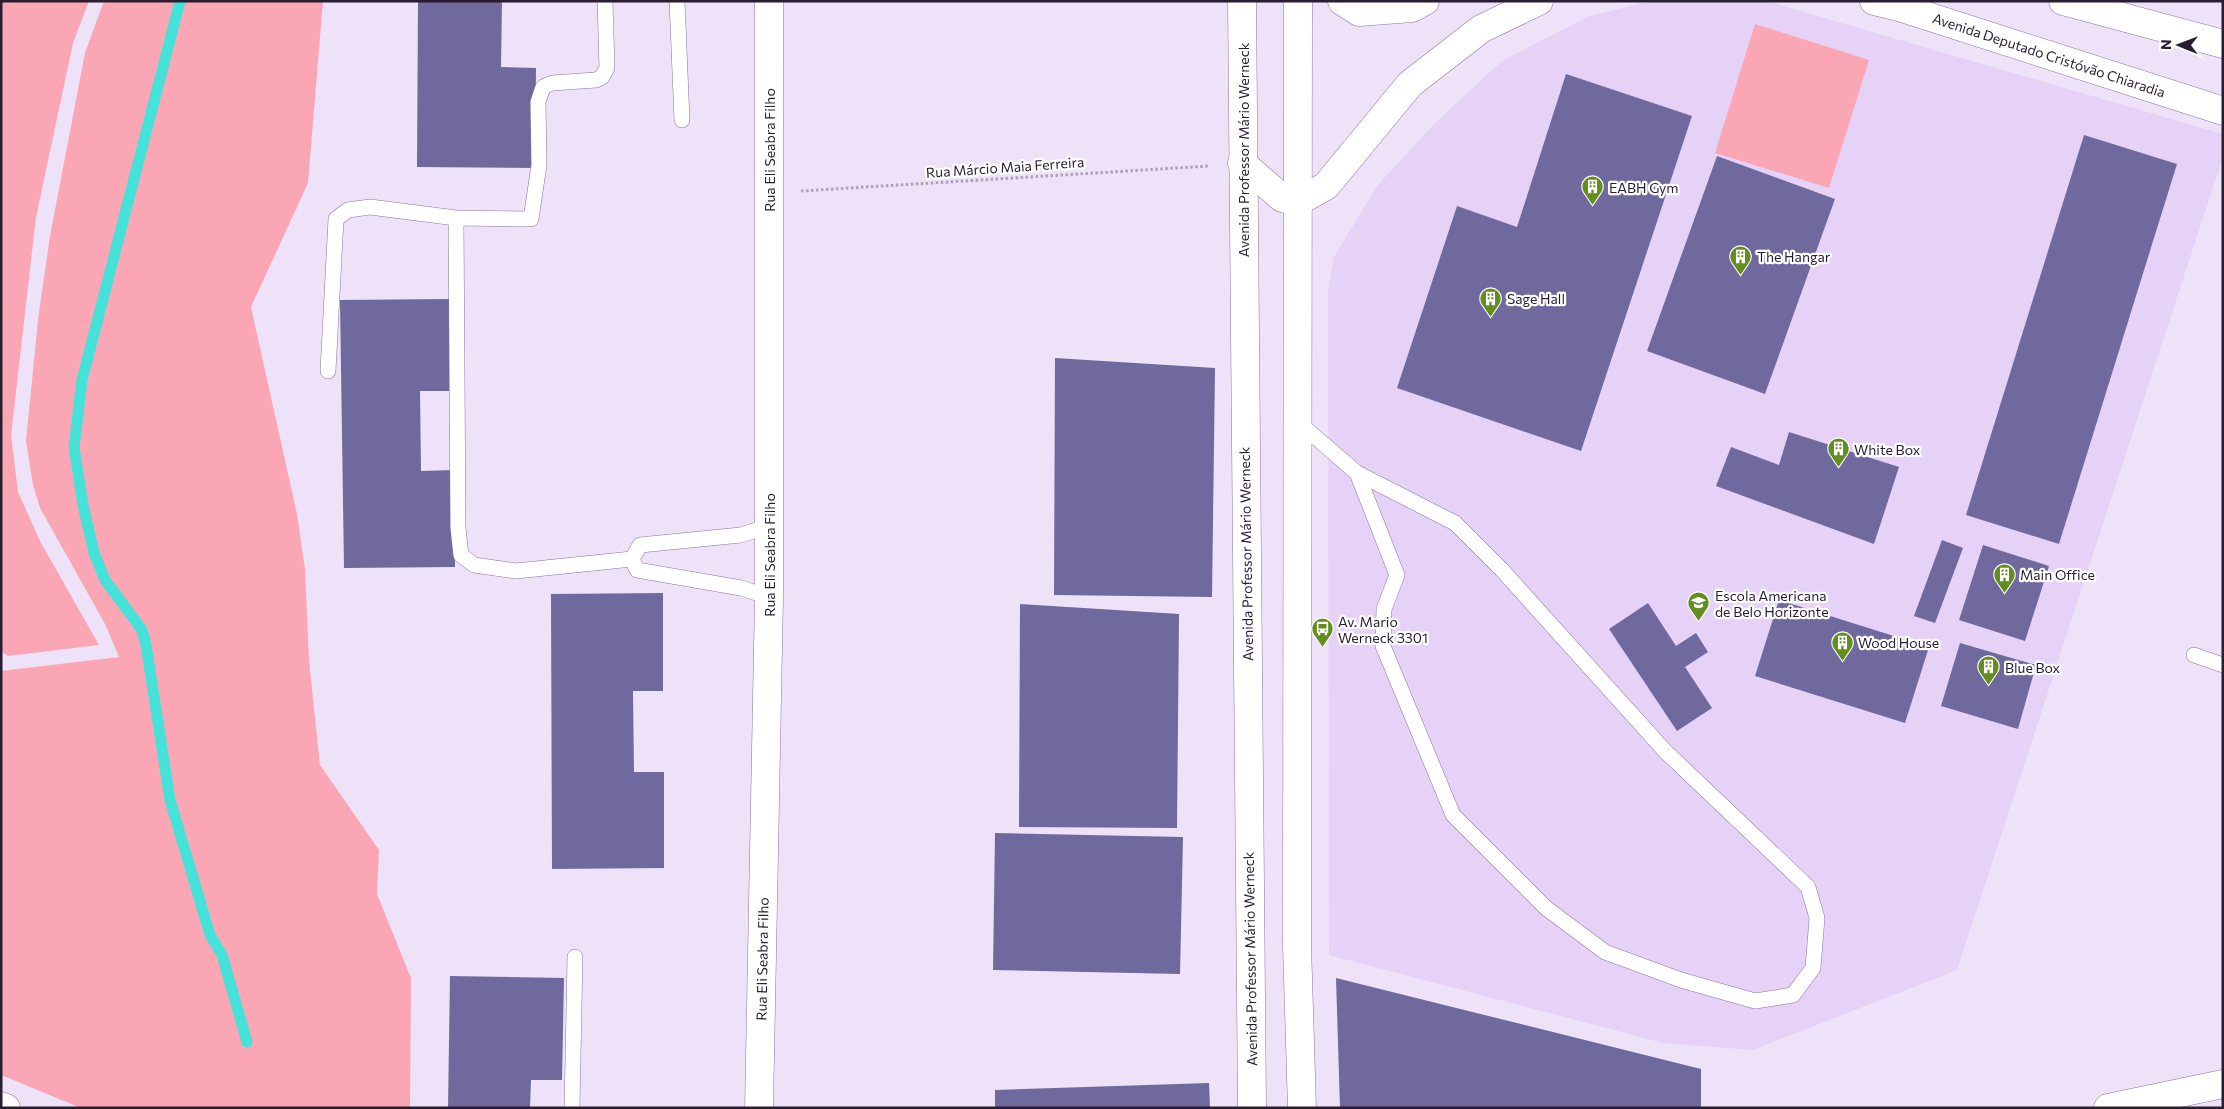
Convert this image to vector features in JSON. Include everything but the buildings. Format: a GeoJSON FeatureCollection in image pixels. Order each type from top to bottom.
{"type":"FeatureCollection","features":[{"type":"Feature","properties":{"kind":"street","name":"Rua Eli Seabra Filho"},"geometry":{"type":"LineString","coordinates":[[759,1108],[769,597],[769,1]]}},
{"type":"Feature","properties":{"kind":"street","name":"Avenida Professor Mário Werneck"},"geometry":{"type":"LineString","coordinates":[[1242,1],[1252,1108]]}},
{"type":"Feature","properties":{"kind":"street"},"geometry":{"type":"LineString","coordinates":[[1298,1],[1297,945],[1302,1108]]}},
{"type":"Feature","properties":{"kind":"street"},"geometry":{"type":"LineString","coordinates":[[1342,1],[1359,12],[1412,8],[1425,1]]}},
{"type":"Feature","properties":{"kind":"street"},"geometry":{"type":"LineString","coordinates":[[1242,164],[1282,198],[1297,202],[1326,186],[1410,84],[1481,29],[1539,1]]}},
{"type":"Feature","properties":{"kind":"street","name":"Avenida Deputado Cristóvão Chiaradia"},"geometry":{"type":"LineString","coordinates":[[1874,1],[1902,8],[2223,111]]}},
{"type":"Feature","properties":{"kind":"street"},"geometry":{"type":"LineString","coordinates":[[2062,1],[2223,44]]}},
{"type":"Feature","properties":{"kind":"street"},"geometry":{"type":"LineString","coordinates":[[2108,1108],[2223,1084]]}},
{"type":"Feature","properties":{"kind":"street"},"geometry":{"type":"LineString","coordinates":[[1,1106],[6,1108]]}},
{"type":"Feature","properties":{"kind":"lane"},"geometry":{"type":"LineString","coordinates":[[328,372],[336,218],[348,210],[370,207],[456,218],[531,218],[539,165],[538,102],[543,87],[552,83],[596,80],[602,77],[606,68],[605,1]]}},
{"type":"Feature","properties":{"kind":"lane"},"geometry":{"type":"LineString","coordinates":[[677,1],[682,120]]}},
{"type":"Feature","properties":{"kind":"lane"},"geometry":{"type":"LineString","coordinates":[[456,218],[458,528],[461,555],[474,565],[516,571],[632,559]]}},
{"type":"Feature","properties":{"kind":"lane"},"geometry":{"type":"LineString","coordinates":[[1299,423],[1357,473],[1455,523],[1502,570],[1665,751],[1808,887],[1817,918],[1813,968],[1792,995],[1755,1001],[1681,980],[1605,952],[1546,908],[1453,815],[1382,646],[1384,609],[1397,575],[1357,473]]}},
{"type":"Feature","properties":{"kind":"lane"},"geometry":{"type":"LineString","coordinates":[[632,559],[640,545],[741,535],[769,526]]}},
{"type":"Feature","properties":{"kind":"lane"},"geometry":{"type":"LineString","coordinates":[[632,559],[637,570],[741,588],[769,597]]}},
{"type":"Feature","properties":{"kind":"lane"},"geometry":{"type":"LineString","coordinates":[[2194,655],[2223,664]]}},
{"type":"Feature","properties":{"kind":"lane"},"geometry":{"type":"LineString","coordinates":[[572,1108],[575,957]]}},
{"type":"Feature","properties":{"kind":"path","name":"Rua Márcio Maia Ferreira"},"geometry":{"type":"LineString","coordinates":[[769,193],[1242,164]]}},
{"type":"Feature","properties":{"kind":"shaded area"},"geometry":{"type":"Polygon","coordinates":[[[1,1],[89,1],[73,43],[36,217],[11,435],[18,492],[41,543],[99,645],[8,656],[1,651],[1,1]]]}},
{"type":"Feature","properties":{"kind":"shaded area"},"geometry":{"type":"Polygon","coordinates":[[[104,1],[323,1],[308,183],[251,307],[297,514],[305,569],[309,661],[320,765],[379,850],[377,894],[411,978],[410,1108],[81,1108],[1,1075],[1,671],[119,657],[105,624],[40,508],[33,485],[26,441],[38,320],[50,236],[85,53],[104,1]]]}},
{"type":"Feature","properties":{"kind":"shaded area","name":"Escola Americana de Belo Horizonte"},"geometry":{"type":"Polygon","coordinates":[[[1652,1],[1766,1],[2223,134],[2223,157],[1957,970],[1753,1050],[1663,1043],[1329,955],[1328,290],[1334,257],[1377,186],[1436,122],[1502,61],[1589,16],[1652,1]]]}},
{"type":"Feature","properties":{"kind":"shaded area"},"geometry":{"type":"Polygon","coordinates":[[[1755,24],[1869,60],[1829,188],[1715,153],[1755,24]]]}},
{"type":"Feature","properties":{"kind":"waterway"},"geometry":{"type":"LineString","coordinates":[[180,1],[82,380],[74,447],[83,505],[94,553],[105,580],[142,630],[146,645],[170,800],[210,935],[222,955],[247,1042]]}},
{"type":"Feature","properties":{"kind":"place","name":"EABH Gym"},"geometry":{"type":"Point","coordinates":[1593,206]}},
{"type":"Feature","properties":{"kind":"place","name":"The Hangar"},"geometry":{"type":"Point","coordinates":[1741,275]}},
{"type":"Feature","properties":{"kind":"place","name":"Sage Hall"},"geometry":{"type":"Point","coordinates":[1491,317]}},
{"type":"Feature","properties":{"kind":"place","name":"White Box"},"geometry":{"type":"Point","coordinates":[1838,468]}},
{"type":"Feature","properties":{"kind":"place","name":"Main Office"},"geometry":{"type":"Point","coordinates":[2004,593]}},
{"type":"Feature","properties":{"kind":"place","name":"Escola Americana de Belo Horizonte"},"geometry":{"type":"Point","coordinates":[1699,622]}},
{"type":"Feature","properties":{"kind":"place","name":"Av. Mario Werneck 3301"},"geometry":{"type":"Point","coordinates":[1322,648]}},
{"type":"Feature","properties":{"kind":"place","name":"Wood House"},"geometry":{"type":"Point","coordinates":[1842,661]}},
{"type":"Feature","properties":{"kind":"place","name":"Blue Box"},"geometry":{"type":"Point","coordinates":[1989,686]}}]}
